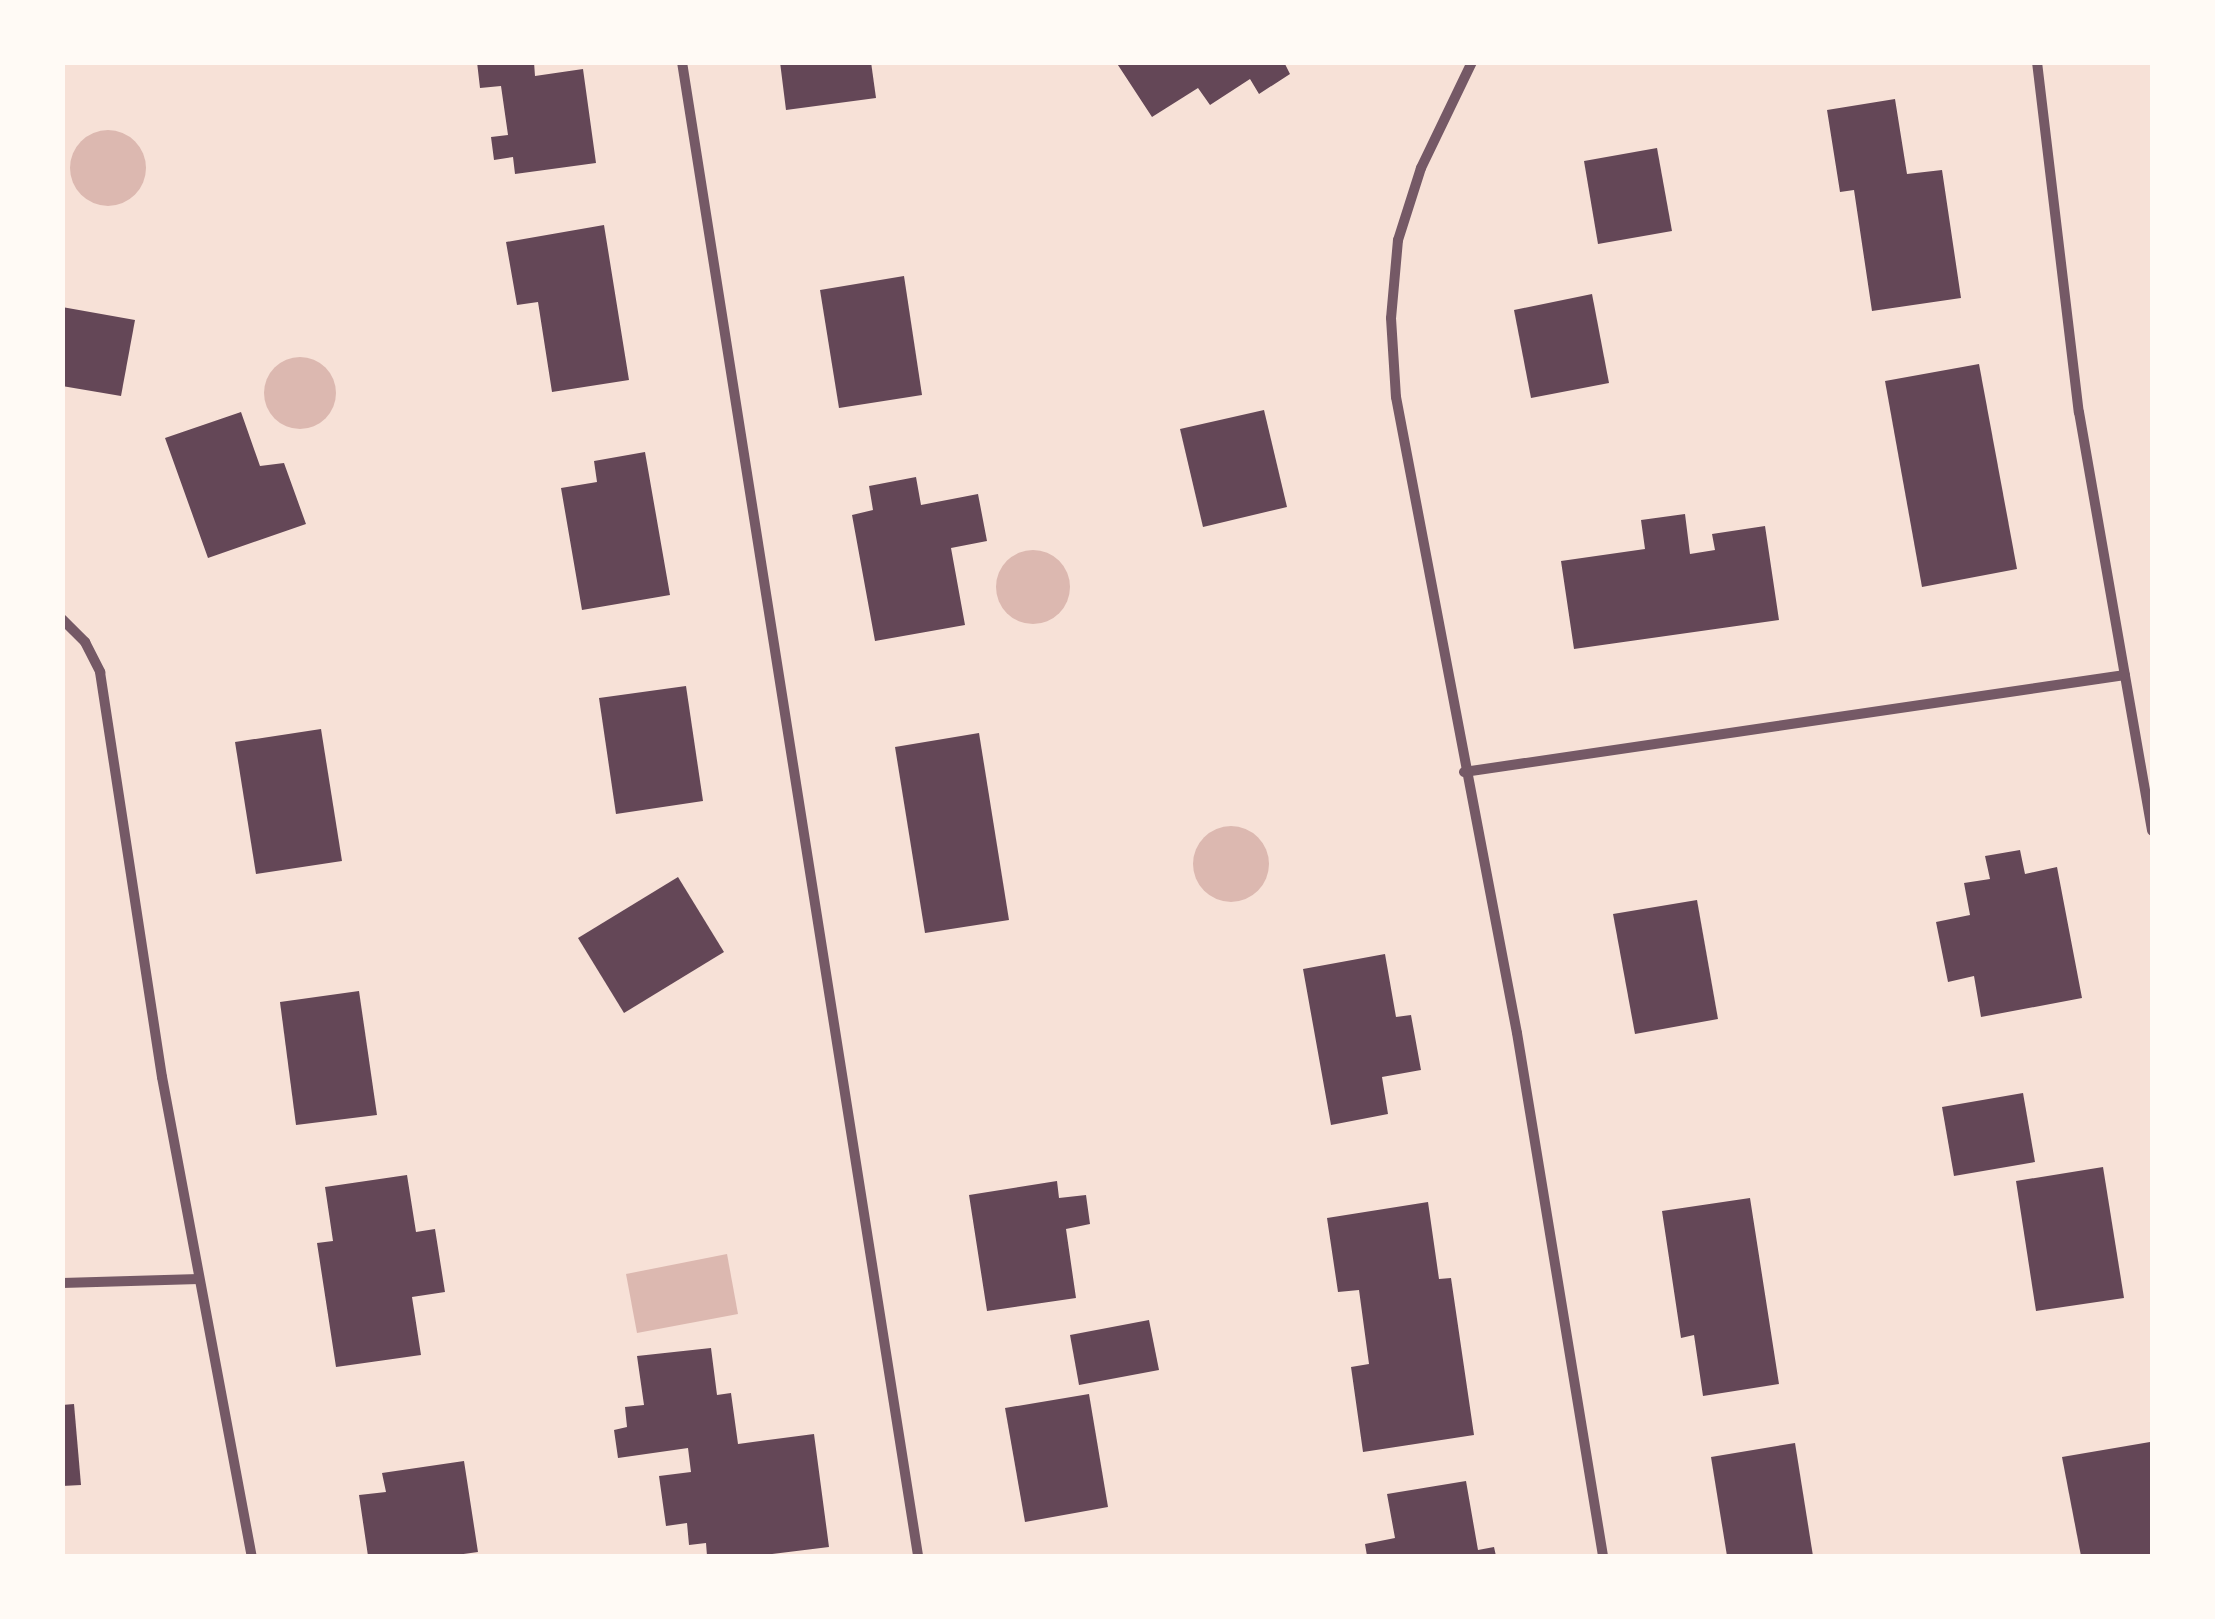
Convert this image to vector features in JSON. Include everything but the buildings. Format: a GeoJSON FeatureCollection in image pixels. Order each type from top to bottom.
{"type":"FeatureCollection","features":[{"type":"Feature","properties":{"kind":"street"},"geometry":{"type":"LineString","coordinates":[[682,62],[918,1556]]}},
{"type":"Feature","properties":{"kind":"street"},"geometry":{"type":"LineString","coordinates":[[1472,62],[1421,168],[1398,240],[1390,318],[1408,473],[1517,1033],[1603,1556]]}},
{"type":"Feature","properties":{"kind":"street"},"geometry":{"type":"LineString","coordinates":[[2037,62],[2079,412],[2152,831]]}},
{"type":"Feature","properties":{"kind":"street"},"geometry":{"type":"LineString","coordinates":[[62,619],[85,642],[100,672],[162,1077],[252,1556]]}},
{"type":"Feature","properties":{"kind":"street"},"geometry":{"type":"LineString","coordinates":[[1464,772],[2125,674]]}},
{"type":"Feature","properties":{"kind":"street"},"geometry":{"type":"LineString","coordinates":[[62,1283],[199,1279]]}},
{"type":"Feature","properties":{"kind":"shaded area"},"geometry":{"type":"Polygon","coordinates":[[[108,130],[135,141],[146,168],[135,195],[108,206],[81,195],[70,168],[81,141],[108,130]]]}},
{"type":"Feature","properties":{"kind":"shaded area"},"geometry":{"type":"Polygon","coordinates":[[[300,357],[326,367],[336,393],[326,419],[300,429],[274,419],[264,393],[274,367],[300,357]]]}},
{"type":"Feature","properties":{"kind":"shaded area"},"geometry":{"type":"Polygon","coordinates":[[[1033,550],[1047,552],[1059,561],[1068,573],[1068,601],[1059,613],[1047,622],[1033,624],[1019,622],[1007,613],[998,601],[996,587],[998,573],[1007,561],[1019,552],[1033,550]]]}},
{"type":"Feature","properties":{"kind":"shaded area"},"geometry":{"type":"Polygon","coordinates":[[[1231,826],[1258,837],[1269,864],[1258,891],[1231,902],[1204,891],[1193,864],[1204,837],[1231,826]]]}},
{"type":"Feature","properties":{"kind":"shaded area"},"geometry":{"type":"Polygon","coordinates":[[[727,1254],[738,1314],[637,1333],[626,1274],[727,1254]]]}}]}
